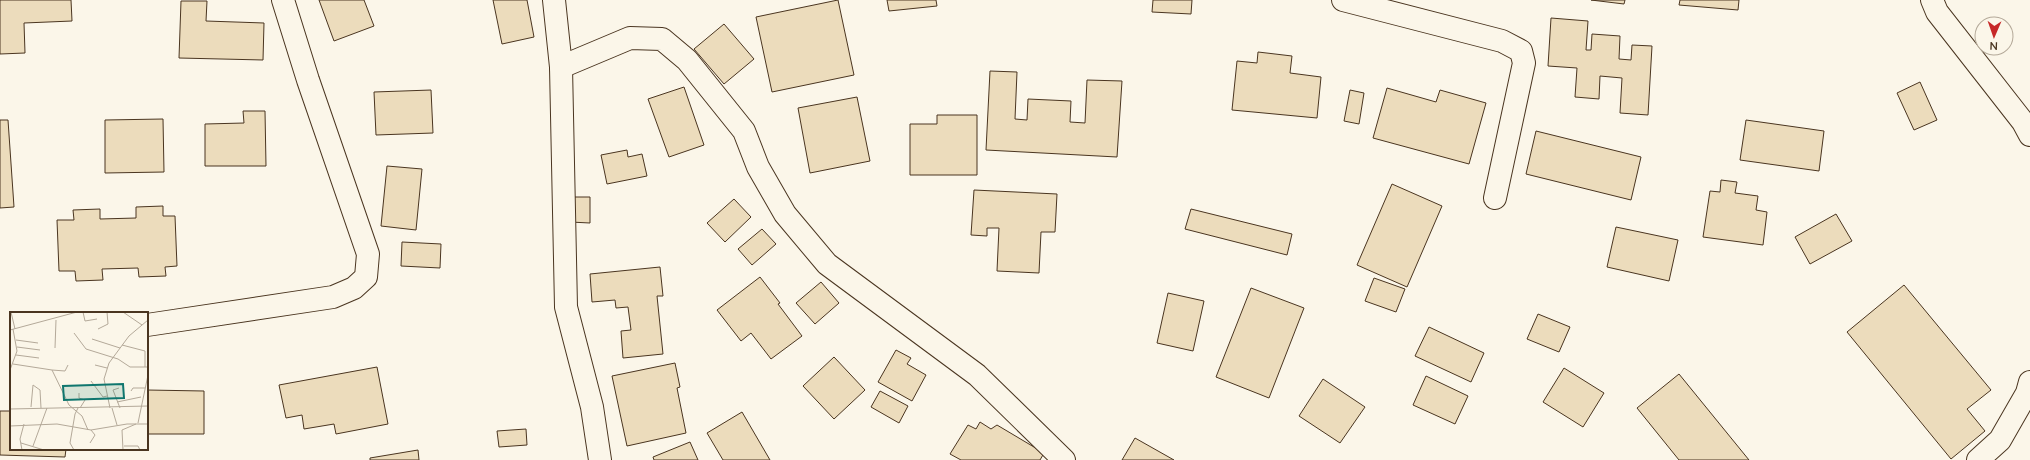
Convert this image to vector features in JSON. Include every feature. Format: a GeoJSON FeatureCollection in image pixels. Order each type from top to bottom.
{"type":"FeatureCollection","features":[{"type":"Feature","properties":{"kind":"street"},"geometry":{"type":"LineString","coordinates":[[148,325],[333,296],[354,288],[366,276],[368,254],[308,80],[283,0]]}},
{"type":"Feature","properties":{"kind":"street"},"geometry":{"type":"LineString","coordinates":[[554,0],[561,66],[566,307],[592,407],[600,460]]}},
{"type":"Feature","properties":{"kind":"street"},"geometry":{"type":"LineString","coordinates":[[1343,0],[1502,41],[1521,51],[1524,63],[1495,198]]}},
{"type":"Feature","properties":{"kind":"street"},"geometry":{"type":"LineString","coordinates":[[1932,0],[1936,12],[2023,122],[2030,135]]}},
{"type":"Feature","properties":{"kind":"street"},"geometry":{"type":"LineString","coordinates":[[561,66],[630,38],[662,39],[687,60],[744,131],[758,167],[784,214],[827,264],[977,375],[1064,460]]}},
{"type":"Feature","properties":{"kind":"street"},"geometry":{"type":"LineString","coordinates":[[1978,460],[2000,440],[2027,393],[2030,382]]}},
{"type":"Feature","properties":{"kind":"building"},"geometry":{"type":"Polygon","coordinates":[[[0,0],[71,0],[72,21],[24,23],[25,53],[0,54],[0,0]]]}},
{"type":"Feature","properties":{"kind":"building"},"geometry":{"type":"Polygon","coordinates":[[[319,0],[364,0],[374,26],[334,41],[319,0]]]}},
{"type":"Feature","properties":{"kind":"building"},"geometry":{"type":"Polygon","coordinates":[[[493,0],[527,0],[534,37],[502,44],[493,0]]]}},
{"type":"Feature","properties":{"kind":"building"},"geometry":{"type":"Polygon","coordinates":[[[838,0],[854,75],[772,92],[756,17],[838,0]]]}},
{"type":"Feature","properties":{"kind":"building"},"geometry":{"type":"Polygon","coordinates":[[[887,0],[936,0],[937,6],[889,11],[887,0]]]}},
{"type":"Feature","properties":{"kind":"building"},"geometry":{"type":"Polygon","coordinates":[[[1153,0],[1192,0],[1191,14],[1152,12],[1153,0]]]}},
{"type":"Feature","properties":{"kind":"building"},"geometry":{"type":"Polygon","coordinates":[[[1591,0],[1625,0],[1624,4],[1591,0]]]}},
{"type":"Feature","properties":{"kind":"building"},"geometry":{"type":"Polygon","coordinates":[[[1680,0],[1739,0],[1738,10],[1679,5],[1680,0]]]}},
{"type":"Feature","properties":{"kind":"building"},"geometry":{"type":"Polygon","coordinates":[[[181,1],[207,1],[206,21],[264,23],[263,60],[179,58],[181,1]]]}},
{"type":"Feature","properties":{"kind":"building"},"geometry":{"type":"Polygon","coordinates":[[[1551,18],[1588,21],[1586,50],[1591,50],[1592,34],[1620,36],[1619,59],[1631,60],[1632,45],[1652,46],[1648,115],[1620,113],[1622,78],[1600,76],[1599,99],[1575,97],[1577,68],[1548,66],[1551,18]]]}},
{"type":"Feature","properties":{"kind":"building"},"geometry":{"type":"Polygon","coordinates":[[[724,24],[754,59],[724,84],[694,49],[724,24]]]}},
{"type":"Feature","properties":{"kind":"building"},"geometry":{"type":"Polygon","coordinates":[[[1258,52],[1292,56],[1290,73],[1321,77],[1317,118],[1232,110],[1237,61],[1257,63],[1258,52]]]}},
{"type":"Feature","properties":{"kind":"building"},"geometry":{"type":"Polygon","coordinates":[[[990,71],[1017,72],[1015,119],[1027,120],[1028,99],[1071,101],[1070,122],[1085,123],[1087,80],[1122,81],[1117,157],[986,150],[990,71]]]}},
{"type":"Feature","properties":{"kind":"building"},"geometry":{"type":"Polygon","coordinates":[[[1920,82],[1937,120],[1914,130],[1897,93],[1920,82]]]}},
{"type":"Feature","properties":{"kind":"building"},"geometry":{"type":"Polygon","coordinates":[[[684,87],[704,145],[669,157],[648,99],[684,87]]]}},
{"type":"Feature","properties":{"kind":"building"},"geometry":{"type":"Polygon","coordinates":[[[1387,88],[1436,102],[1440,90],[1486,103],[1469,164],[1373,138],[1387,88]]]}},
{"type":"Feature","properties":{"kind":"building"},"geometry":{"type":"Polygon","coordinates":[[[431,90],[433,133],[376,135],[374,92],[431,90]]]}},
{"type":"Feature","properties":{"kind":"building"},"geometry":{"type":"Polygon","coordinates":[[[1350,90],[1364,93],[1359,124],[1344,121],[1350,90]]]}},
{"type":"Feature","properties":{"kind":"building"},"geometry":{"type":"Polygon","coordinates":[[[857,97],[870,161],[810,173],[798,108],[857,97]]]}},
{"type":"Feature","properties":{"kind":"building"},"geometry":{"type":"Polygon","coordinates":[[[243,111],[265,111],[266,166],[205,166],[205,124],[244,123],[243,111]]]}},
{"type":"Feature","properties":{"kind":"building"},"geometry":{"type":"Polygon","coordinates":[[[937,115],[977,115],[977,175],[910,175],[910,124],[937,124],[937,115]]]}},
{"type":"Feature","properties":{"kind":"building"},"geometry":{"type":"Polygon","coordinates":[[[163,119],[164,172],[105,173],[105,120],[163,119]]]}},
{"type":"Feature","properties":{"kind":"building"},"geometry":{"type":"Polygon","coordinates":[[[0,120],[8,120],[14,207],[0,208],[0,120]]]}},
{"type":"Feature","properties":{"kind":"building"},"geometry":{"type":"Polygon","coordinates":[[[1746,120],[1824,131],[1819,171],[1740,160],[1746,120]]]}},
{"type":"Feature","properties":{"kind":"building"},"geometry":{"type":"Polygon","coordinates":[[[1536,131],[1641,157],[1631,200],[1526,174],[1536,131]]]}},
{"type":"Feature","properties":{"kind":"building"},"geometry":{"type":"Polygon","coordinates":[[[627,150],[628,157],[642,154],[647,176],[607,184],[601,155],[627,150]]]}},
{"type":"Feature","properties":{"kind":"building"},"geometry":{"type":"Polygon","coordinates":[[[387,166],[422,169],[416,230],[381,226],[387,166]]]}},
{"type":"Feature","properties":{"kind":"building"},"geometry":{"type":"Polygon","coordinates":[[[1721,180],[1737,182],[1735,193],[1758,196],[1756,210],[1767,212],[1763,245],[1703,237],[1710,191],[1720,192],[1721,180]]]}},
{"type":"Feature","properties":{"kind":"building"},"geometry":{"type":"Polygon","coordinates":[[[1392,184],[1442,206],[1407,287],[1357,265],[1392,184]]]}},
{"type":"Feature","properties":{"kind":"building"},"geometry":{"type":"Polygon","coordinates":[[[974,190],[1057,194],[1055,232],[1041,232],[1039,273],[997,271],[999,228],[987,228],[987,236],[971,235],[974,190]]]}},
{"type":"Feature","properties":{"kind":"building"},"geometry":{"type":"Polygon","coordinates":[[[570,197],[590,197],[590,223],[570,222],[570,197]]]}},
{"type":"Feature","properties":{"kind":"building"},"geometry":{"type":"Polygon","coordinates":[[[734,199],[751,217],[725,242],[707,223],[734,199]]]}},
{"type":"Feature","properties":{"kind":"building"},"geometry":{"type":"Polygon","coordinates":[[[163,206],[163,216],[175,216],[177,266],[165,267],[166,276],[139,277],[138,268],[102,269],[103,280],[76,281],[75,271],[59,271],[57,220],[74,220],[73,210],[100,209],[100,219],[136,218],[136,207],[163,206]]]}},
{"type":"Feature","properties":{"kind":"building"},"geometry":{"type":"Polygon","coordinates":[[[1191,209],[1292,234],[1287,255],[1185,229],[1191,209]]]}},
{"type":"Feature","properties":{"kind":"building"},"geometry":{"type":"Polygon","coordinates":[[[1836,214],[1852,241],[1810,264],[1795,237],[1836,214]]]}},
{"type":"Feature","properties":{"kind":"building"},"geometry":{"type":"Polygon","coordinates":[[[1616,227],[1678,240],[1669,281],[1607,267],[1616,227]]]}},
{"type":"Feature","properties":{"kind":"building"},"geometry":{"type":"Polygon","coordinates":[[[762,229],[776,244],[752,265],[738,249],[762,229]]]}},
{"type":"Feature","properties":{"kind":"building"},"geometry":{"type":"Polygon","coordinates":[[[402,242],[441,244],[440,268],[401,266],[402,242]]]}},
{"type":"Feature","properties":{"kind":"building"},"geometry":{"type":"Polygon","coordinates":[[[660,267],[663,296],[657,296],[663,354],[623,358],[621,331],[631,330],[628,307],[616,308],[615,300],[592,302],[590,274],[660,267]]]}},
{"type":"Feature","properties":{"kind":"building"},"geometry":{"type":"Polygon","coordinates":[[[760,277],[780,303],[778,304],[802,336],[771,359],[751,333],[741,341],[717,310],[760,277]]]}},
{"type":"Feature","properties":{"kind":"building"},"geometry":{"type":"Polygon","coordinates":[[[1374,278],[1405,289],[1396,312],[1365,301],[1374,278]]]}},
{"type":"Feature","properties":{"kind":"building"},"geometry":{"type":"Polygon","coordinates":[[[821,282],[839,303],[815,324],[796,303],[821,282]]]}},
{"type":"Feature","properties":{"kind":"building"},"geometry":{"type":"Polygon","coordinates":[[[1904,285],[1991,390],[1967,409],[1985,431],[1951,459],[1847,332],[1904,285]]]}},
{"type":"Feature","properties":{"kind":"building"},"geometry":{"type":"Polygon","coordinates":[[[1251,288],[1304,308],[1269,398],[1216,377],[1251,288]]]}},
{"type":"Feature","properties":{"kind":"building"},"geometry":{"type":"Polygon","coordinates":[[[1168,293],[1204,301],[1193,351],[1157,343],[1168,293]]]}},
{"type":"Feature","properties":{"kind":"building"},"geometry":{"type":"Polygon","coordinates":[[[1538,314],[1570,327],[1559,352],[1527,339],[1538,314]]]}},
{"type":"Feature","properties":{"kind":"building"},"geometry":{"type":"Polygon","coordinates":[[[1429,327],[1484,353],[1471,382],[1415,356],[1429,327]]]}},
{"type":"Feature","properties":{"kind":"building"},"geometry":{"type":"Polygon","coordinates":[[[896,350],[911,358],[907,364],[926,375],[912,401],[878,382],[896,350]]]}},
{"type":"Feature","properties":{"kind":"building"},"geometry":{"type":"Polygon","coordinates":[[[834,357],[865,390],[834,419],[803,386],[834,357]]]}},
{"type":"Feature","properties":{"kind":"building"},"geometry":{"type":"Polygon","coordinates":[[[675,363],[680,387],[677,388],[686,433],[627,446],[612,376],[675,363]]]}},
{"type":"Feature","properties":{"kind":"building"},"geometry":{"type":"Polygon","coordinates":[[[377,367],[388,424],[336,434],[334,424],[304,429],[302,415],[286,418],[279,385],[377,367]]]}},
{"type":"Feature","properties":{"kind":"building"},"geometry":{"type":"Polygon","coordinates":[[[1564,368],[1604,393],[1583,427],[1543,402],[1564,368]]]}},
{"type":"Feature","properties":{"kind":"building"},"geometry":{"type":"Polygon","coordinates":[[[1679,374],[1749,460],[1679,460],[1637,408],[1679,374]]]}},
{"type":"Feature","properties":{"kind":"building"},"geometry":{"type":"Polygon","coordinates":[[[1426,376],[1468,396],[1455,424],[1413,405],[1426,376]]]}},
{"type":"Feature","properties":{"kind":"building"},"geometry":{"type":"Polygon","coordinates":[[[1323,379],[1365,407],[1340,443],[1299,416],[1323,379]]]}},
{"type":"Feature","properties":{"kind":"building"},"geometry":{"type":"Polygon","coordinates":[[[148,390],[204,391],[204,434],[148,434],[148,390]]]}},
{"type":"Feature","properties":{"kind":"building"},"geometry":{"type":"Polygon","coordinates":[[[880,391],[908,406],[899,423],[871,407],[880,391]]]}},
{"type":"Feature","properties":{"kind":"building"},"geometry":{"type":"Polygon","coordinates":[[[0,411],[10,411],[10,450],[66,450],[65,457],[0,455],[0,411]]]}},
{"type":"Feature","properties":{"kind":"building"},"geometry":{"type":"Polygon","coordinates":[[[742,412],[770,460],[723,460],[707,433],[742,412]]]}},
{"type":"Feature","properties":{"kind":"building"},"geometry":{"type":"Polygon","coordinates":[[[980,422],[991,429],[997,425],[1044,453],[1040,460],[961,460],[950,454],[968,425],[976,429],[980,422]]]}},
{"type":"Feature","properties":{"kind":"building"},"geometry":{"type":"Polygon","coordinates":[[[526,429],[527,445],[499,447],[497,431],[526,429]]]}},
{"type":"Feature","properties":{"kind":"building"},"geometry":{"type":"Polygon","coordinates":[[[1135,438],[1174,460],[1122,460],[1135,438]]]}},
{"type":"Feature","properties":{"kind":"building"},"geometry":{"type":"Polygon","coordinates":[[[690,442],[698,460],[654,460],[653,457],[690,442]]]}},
{"type":"Feature","properties":{"kind":"building"},"geometry":{"type":"Polygon","coordinates":[[[418,450],[419,460],[370,460],[370,458],[418,450]]]}}]}
